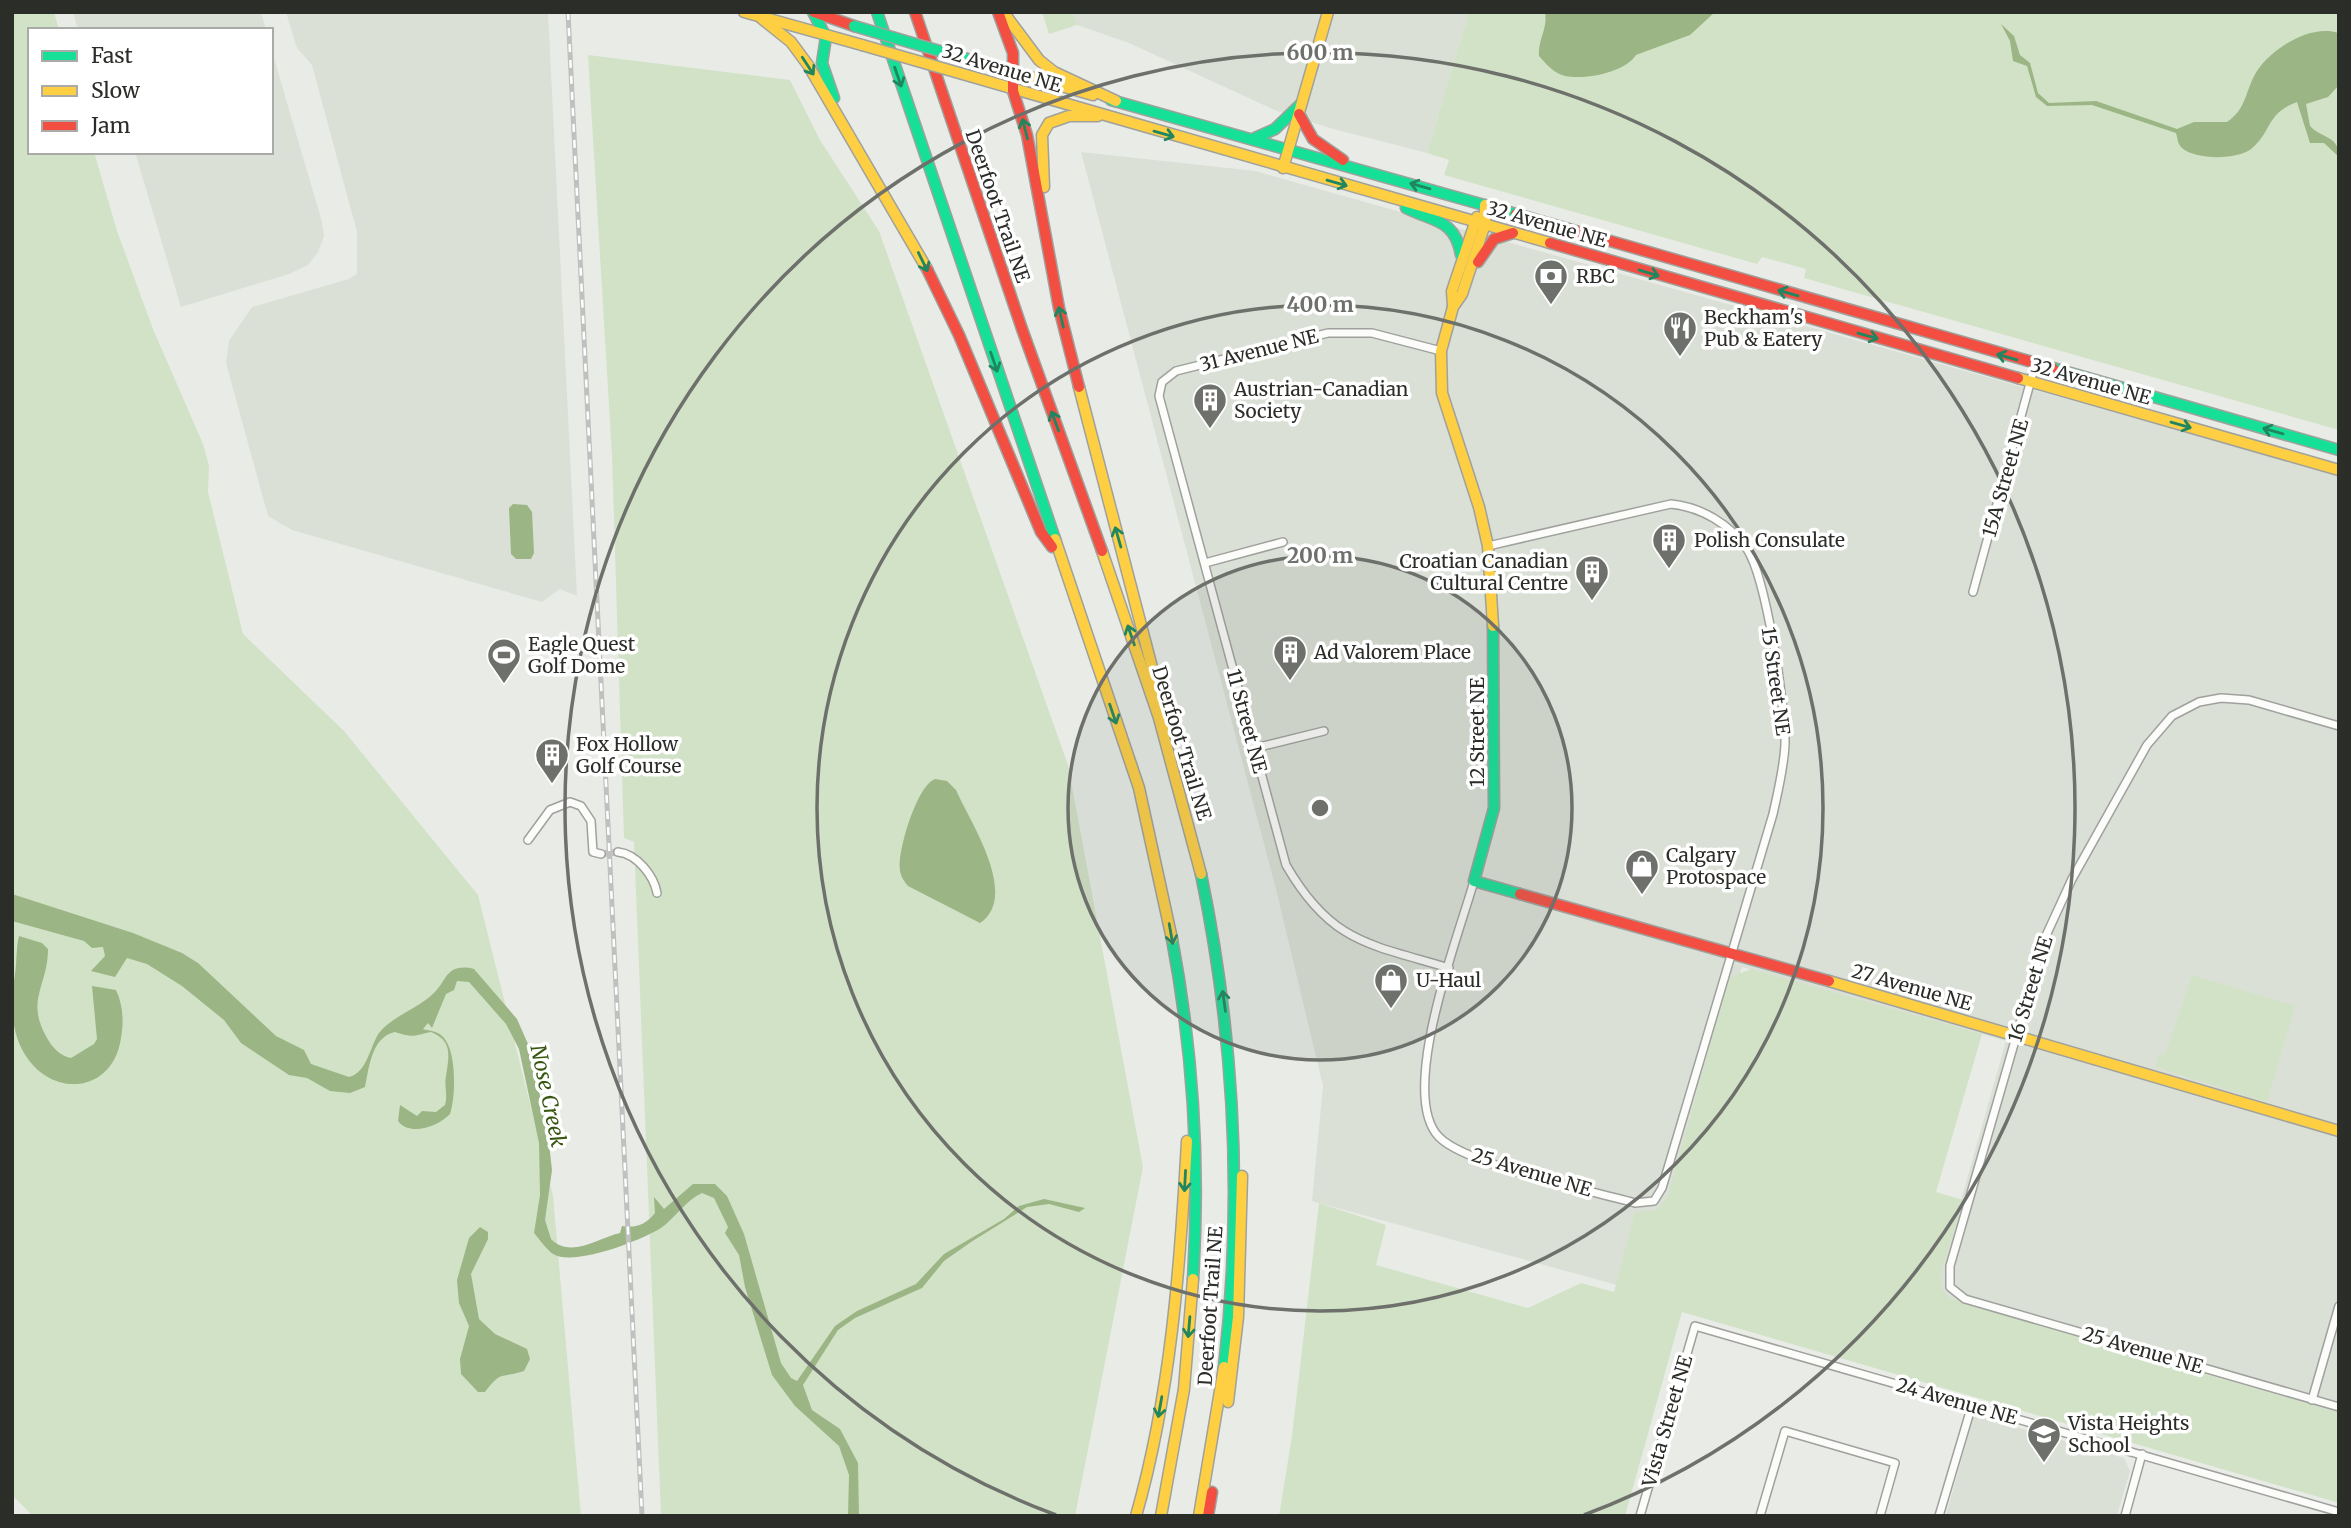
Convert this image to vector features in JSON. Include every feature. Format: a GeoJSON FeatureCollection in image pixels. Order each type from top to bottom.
{"type":"FeatureCollection","features":[{"type":"Feature","properties":{"kind":"main road","name":"32 Avenue NE"},"geometry":{"type":"LineString","coordinates":[[744,12],[973,77],[1098,116],[2339,470]]}},
{"type":"Feature","properties":{"kind":"main road","name":"32 Avenue NE"},"geometry":{"type":"LineString","coordinates":[[813,12],[1116,102],[1255,138],[2035,365],[2339,450]]}},
{"type":"Feature","properties":{"kind":"main road"},"geometry":{"type":"LineString","coordinates":[[813,12],[826,37],[822,63],[842,121]]}},
{"type":"Feature","properties":{"kind":"main road","name":"Deerfoot Trail NE"},"geometry":{"type":"LineString","coordinates":[[877,12],[1139,788],[1166,904],[1184,1001],[1196,1169],[1193,1275],[1184,1389],[1161,1516]]}},
{"type":"Feature","properties":{"kind":"main road","name":"Deerfoot Trail NE"},"geometry":{"type":"LineString","coordinates":[[915,12],[1013,306],[1137,651],[1194,841],[1208,901],[1225,1011],[1235,1162],[1229,1321],[1221,1398],[1199,1516]]}},
{"type":"Feature","properties":{"kind":"main road"},"geometry":{"type":"LineString","coordinates":[[998,12],[1010,40],[1013,91],[1027,135],[1052,268],[1094,453],[1153,664],[1194,841]]}},
{"type":"Feature","properties":{"kind":"main road"},"geometry":{"type":"LineString","coordinates":[[1003,12],[1039,60],[1054,72],[1116,102]]}},
{"type":"Feature","properties":{"kind":"main road"},"geometry":{"type":"LineString","coordinates":[[1283,168],[1328,12]]}},
{"type":"Feature","properties":{"kind":"main road"},"geometry":{"type":"LineString","coordinates":[[761,18],[791,41],[915,245],[958,335],[1041,532],[1060,557]]}},
{"type":"Feature","properties":{"kind":"main road"},"geometry":{"type":"LineString","coordinates":[[1255,138],[1275,129],[1301,109]]}},
{"type":"Feature","properties":{"kind":"main road"},"geometry":{"type":"LineString","coordinates":[[1301,109],[1313,139],[1352,166]]}},
{"type":"Feature","properties":{"kind":"main road"},"geometry":{"type":"LineString","coordinates":[[1052,268],[1042,167],[1042,135],[1049,124],[1057,120],[1098,116]]}},
{"type":"Feature","properties":{"kind":"main road"},"geometry":{"type":"LineString","coordinates":[[1391,198],[1449,227],[1460,240],[1462,259]]}},
{"type":"Feature","properties":{"kind":"main road","name":"12 Street NE"},"geometry":{"type":"LineString","coordinates":[[1474,881],[1493,808],[1493,602],[1488,546],[1479,507],[1442,393],[1441,351],[1453,307],[1452,291],[1462,259],[1485,205]]}},
{"type":"Feature","properties":{"kind":"main road","name":"12 Street NE"},"geometry":{"type":"LineString","coordinates":[[1453,307],[1462,294],[1471,268],[1479,223]]}},
{"type":"Feature","properties":{"kind":"main road"},"geometry":{"type":"LineString","coordinates":[[1471,268],[1488,244],[1513,233]]}},
{"type":"Feature","properties":{"kind":"main road","name":"27 Avenue NE"},"geometry":{"type":"LineString","coordinates":[[1474,881],[1732,953],[2339,1131]]}},
{"type":"Feature","properties":{"kind":"main road"},"geometry":{"type":"LineString","coordinates":[[1136,1516],[1154,1440],[1171,1341],[1182,1238],[1189,1088]]}},
{"type":"Feature","properties":{"kind":"main road"},"geometry":{"type":"LineString","coordinates":[[1208,1516],[1235,1362],[1242,1250],[1242,1154],[1232,1112]]}},
{"type":"Feature","properties":{"kind":"street","name":"31 Avenue NE"},"geometry":{"type":"LineString","coordinates":[[1162,382],[1176,371],[1328,333],[1372,333],[1441,351]]}},
{"type":"Feature","properties":{"kind":"street","name":"15A Street NE"},"geometry":{"type":"LineString","coordinates":[[1973,592],[2035,365]]}},
{"type":"Feature","properties":{"kind":"street","name":"11 Street NE"},"geometry":{"type":"LineString","coordinates":[[1162,382],[1159,396],[1162,408],[1286,865],[1331,925],[1358,940],[1449,968]]}},
{"type":"Feature","properties":{"kind":"street","name":"15 Street NE"},"geometry":{"type":"LineString","coordinates":[[1488,546],[1671,504],[1687,505],[1706,513],[1733,532],[1748,550],[1763,595],[1780,692],[1785,745],[1773,814],[1662,1188],[1654,1201]]}},
{"type":"Feature","properties":{"kind":"street"},"geometry":{"type":"LineString","coordinates":[[1205,563],[1283,542]]}},
{"type":"Feature","properties":{"kind":"street","name":"16 Street NE"},"geometry":{"type":"LineString","coordinates":[[1951,1287],[1950,1266],[2040,951],[2066,891],[2147,745],[2172,716],[2199,702],[2221,698],[2249,700],[2339,726]]}},
{"type":"Feature","properties":{"kind":"street"},"geometry":{"type":"LineString","coordinates":[[1255,748],[1324,731]]}},
{"type":"Feature","properties":{"kind":"street"},"geometry":{"type":"LineString","coordinates":[[528,840],[550,810],[570,802],[581,806],[591,821],[593,852],[601,854]]}},
{"type":"Feature","properties":{"kind":"street"},"geometry":{"type":"LineString","coordinates":[[618,852],[626,853],[655,880],[657,893]]}},
{"type":"Feature","properties":{"kind":"street","name":"12 Street NE"},"geometry":{"type":"LineString","coordinates":[[1425,1115],[1424,1072],[1428,1041],[1474,881]]}},
{"type":"Feature","properties":{"kind":"street","name":"25 Avenue NE"},"geometry":{"type":"LineString","coordinates":[[1425,1115],[1439,1138],[1489,1163],[1635,1203],[1654,1201]]}},
{"type":"Feature","properties":{"kind":"street","name":"25 Avenue NE"},"geometry":{"type":"LineString","coordinates":[[1951,1287],[1965,1298],[2339,1408]]}},
{"type":"Feature","properties":{"kind":"street"},"geometry":{"type":"LineString","coordinates":[[2312,1400],[2339,1306]]}},
{"type":"Feature","properties":{"kind":"street","name":"24 Avenue NE"},"geometry":{"type":"LineString","coordinates":[[1695,1326],[2339,1512]]}},
{"type":"Feature","properties":{"kind":"street","name":"Vista Street NE"},"geometry":{"type":"LineString","coordinates":[[1640,1516],[1695,1326]]}},
{"type":"Feature","properties":{"kind":"street"},"geometry":{"type":"LineString","coordinates":[[1939,1516],[1972,1405]]}},
{"type":"Feature","properties":{"kind":"street"},"geometry":{"type":"LineString","coordinates":[[1760,1516],[1785,1431],[1895,1463],[1880,1516]]}},
{"type":"Feature","properties":{"kind":"street"},"geometry":{"type":"LineString","coordinates":[[2124,1516],[2143,1454]]}},
{"type":"Feature","properties":{"kind":"shaded area"},"geometry":{"type":"Polygon","coordinates":[[[12,12],[54,12],[58,28],[28,28],[28,154],[95,154],[117,231],[153,329],[203,444],[209,466],[208,492],[243,634],[344,731],[478,895],[553,1196],[581,1516],[33,1516],[12,1495],[12,12]]]}},
{"type":"Feature","properties":{"kind":"shaded area"},"geometry":{"type":"Polygon","coordinates":[[[73,12],[261,12],[265,28],[77,28],[73,12]]]}},
{"type":"Feature","properties":{"kind":"shaded area"},"geometry":{"type":"Polygon","coordinates":[[[286,12],[548,12],[577,596],[560,589],[542,602],[292,530],[268,516],[226,363],[229,341],[252,307],[349,279],[357,274],[357,232],[312,65],[297,48],[286,12]]]}},
{"type":"Feature","properties":{"kind":"shaded area"},"geometry":{"type":"Polygon","coordinates":[[[1042,12],[1072,12],[1077,25],[1049,34],[1042,12]]]}},
{"type":"Feature","properties":{"kind":"shaded area"},"geometry":{"type":"Polygon","coordinates":[[[1072,12],[1469,12],[1427,153],[1277,111],[1129,43],[1077,25],[1072,12]]]}},
{"type":"Feature","properties":{"kind":"shaded area"},"geometry":{"type":"Polygon","coordinates":[[[1469,12],[2339,12],[2339,430],[1804,278],[1806,269],[1762,257],[1757,264],[1444,175],[1449,160],[1427,153],[1469,12]]]}},
{"type":"Feature","properties":{"kind":"shaded area"},"geometry":{"type":"Polygon","coordinates":[[[1545,12],[1715,12],[1690,35],[1636,55],[1614,71],[1573,77],[1558,73],[1539,56],[1545,12]]]}},
{"type":"Feature","properties":{"kind":"shaded area"},"geometry":{"type":"Polygon","coordinates":[[[2001,24],[2014,36],[2020,55],[2030,63],[2038,93],[2049,103],[2096,101],[2177,129],[2194,122],[2227,122],[2242,105],[2257,71],[2272,54],[2304,35],[2327,31],[2338,33],[2339,85],[2328,97],[2306,104],[2310,126],[2333,141],[2339,157],[2324,143],[2310,143],[2297,102],[2287,106],[2274,117],[2258,143],[2251,149],[2226,157],[2188,152],[2179,144],[2176,133],[2092,105],[2047,106],[2036,97],[2027,66],[2013,61],[2010,41],[2001,24]]]}},
{"type":"Feature","properties":{"kind":"shaded area"},"geometry":{"type":"Polygon","coordinates":[[[273,55],[324,236],[318,252],[308,265],[289,274],[181,307],[136,154],[273,154],[273,55]]]}},
{"type":"Feature","properties":{"kind":"shaded area"},"geometry":{"type":"Polygon","coordinates":[[[588,55],[790,80],[820,140],[879,231],[1068,765],[1143,1167],[1075,1516],[661,1516],[634,842],[624,838],[612,456],[588,55]]]}},
{"type":"Feature","properties":{"kind":"shaded area"},"geometry":{"type":"Polygon","coordinates":[[[1081,152],[1255,171],[2339,476],[2339,1414],[1934,1296],[2006,1041],[1742,967],[1646,1293],[1312,1201],[1323,1086],[1276,889],[1081,152]]]}},
{"type":"Feature","properties":{"kind":"shaded area"},"geometry":{"type":"Polygon","coordinates":[[[513,504],[527,505],[532,512],[534,553],[531,559],[516,559],[511,554],[509,508],[513,504]]]}},
{"type":"Feature","properties":{"kind":"shaded area"},"geometry":{"type":"Polygon","coordinates":[[[935,779],[947,781],[956,790],[980,839],[994,877],[995,895],[991,911],[980,923],[908,886],[900,873],[905,835],[915,806],[928,784],[935,779]]]}},
{"type":"Feature","properties":{"kind":"shaded area"},"geometry":{"type":"Polygon","coordinates":[[[12,894],[133,933],[182,953],[198,963],[276,1036],[304,1050],[311,1064],[349,1077],[364,1065],[376,1038],[386,1026],[426,1000],[453,970],[474,969],[517,1019],[528,1044],[547,1126],[552,1170],[545,1220],[551,1239],[567,1247],[594,1242],[620,1233],[622,1226],[636,1226],[648,1220],[655,1213],[654,1197],[664,1209],[693,1184],[715,1184],[727,1196],[744,1234],[781,1363],[791,1378],[797,1381],[835,1326],[857,1311],[916,1284],[944,1254],[1004,1219],[1019,1206],[1044,1199],[1085,1208],[1079,1212],[1049,1204],[1027,1207],[944,1261],[922,1288],[855,1318],[838,1330],[803,1385],[812,1410],[840,1429],[858,1463],[859,1516],[848,1516],[849,1475],[839,1446],[795,1406],[772,1375],[745,1287],[739,1255],[725,1233],[728,1227],[714,1198],[702,1193],[661,1228],[624,1245],[591,1255],[563,1257],[553,1254],[534,1233],[540,1195],[539,1143],[519,1049],[506,1024],[469,982],[457,981],[454,990],[446,994],[432,1028],[428,1023],[423,1029],[440,1034],[450,1051],[454,1085],[450,1114],[432,1126],[410,1128],[398,1121],[400,1105],[417,1116],[422,1111],[436,1112],[445,1105],[448,1050],[438,1036],[431,1032],[413,1036],[395,1032],[387,1035],[372,1055],[365,1087],[350,1093],[330,1091],[307,1078],[289,1075],[241,1043],[224,1020],[182,986],[147,964],[127,958],[115,977],[91,971],[105,956],[103,947],[92,948],[84,941],[12,921],[12,894]]]}},
{"type":"Feature","properties":{"kind":"shaded area"},"geometry":{"type":"Polygon","coordinates":[[[19,936],[42,943],[48,949],[38,1013],[49,1041],[63,1055],[71,1058],[94,1044],[97,1039],[92,986],[116,990],[122,1013],[121,1038],[116,1057],[106,1070],[94,1079],[80,1084],[49,1078],[36,1068],[19,1044],[13,1015],[13,994],[19,936]]]}},
{"type":"Feature","properties":{"kind":"shaded area"},"geometry":{"type":"Polygon","coordinates":[[[1751,969],[1982,1034],[1936,1192],[1963,1200],[1940,1276],[1941,1288],[1949,1298],[2339,1413],[2339,1503],[1682,1312],[1625,1516],[1279,1516],[1292,1436],[1319,1203],[1386,1225],[1376,1265],[1528,1308],[1581,1283],[1614,1292],[1635,1212],[1657,1210],[1668,1196],[1729,978],[1751,969]]]}},
{"type":"Feature","properties":{"kind":"shaded area"},"geometry":{"type":"Polygon","coordinates":[[[2192,975],[2295,1006],[2267,1102],[2155,1067],[2159,1056],[2166,1053],[2192,975]]]}},
{"type":"Feature","properties":{"kind":"shaded area"},"geometry":{"type":"Polygon","coordinates":[[[480,1227],[488,1232],[488,1239],[471,1274],[479,1319],[495,1334],[527,1349],[530,1359],[524,1371],[498,1378],[485,1392],[478,1392],[461,1374],[460,1359],[469,1326],[459,1303],[457,1280],[469,1238],[480,1227]]]}},
{"type":"Feature","properties":{"kind":"shaded area","name":"Vista Heights School"},"geometry":{"type":"Polygon","coordinates":[[[1974,1415],[2124,1458],[2130,1471],[2117,1516],[1946,1515],[1974,1415]]]}},
{"type":"Feature","properties":{"kind":"tunnel"},"geometry":{"type":"LineString","coordinates":[[601,854],[618,852]]}},
{"type":"Feature","properties":{"kind":"railway"},"geometry":{"type":"LineString","coordinates":[[568,12],[642,1516]]}},
{"type":"Feature","properties":{"kind":"traffic: fast"},"geometry":{"type":"LineString","coordinates":[[813,12],[826,37],[822,63],[834,98]]}},
{"type":"Feature","properties":{"kind":"traffic: fast"},"geometry":{"type":"LineString","coordinates":[[877,12],[1055,539]]}},
{"type":"Feature","properties":{"kind":"traffic: fast"},"geometry":{"type":"LineString","coordinates":[[854,26],[967,59]]}},
{"type":"Feature","properties":{"kind":"traffic: fast"},"geometry":{"type":"LineString","coordinates":[[1111,100],[1516,214]]}},
{"type":"Feature","properties":{"kind":"traffic: fast"},"geometry":{"type":"LineString","coordinates":[[1255,138],[1275,129],[1301,104]]}},
{"type":"Feature","properties":{"kind":"traffic: fast"},"geometry":{"type":"LineString","coordinates":[[1406,208],[1448,228],[1454,234],[1461,255]]}},
{"type":"Feature","properties":{"kind":"traffic: fast"},"geometry":{"type":"LineString","coordinates":[[2053,368],[2339,450]]}},
{"type":"Feature","properties":{"kind":"traffic: fast"},"geometry":{"type":"LineString","coordinates":[[1493,626],[1494,808],[1474,881],[1520,894]]}},
{"type":"Feature","properties":{"kind":"traffic: fast"},"geometry":{"type":"LineString","coordinates":[[1201,874],[1222,997],[1232,1120],[1233,1243],[1224,1367]]}},
{"type":"Feature","properties":{"kind":"traffic: fast"},"geometry":{"type":"LineString","coordinates":[[1172,939],[1185,1023],[1193,1108],[1196,1194],[1193,1279]]}},
{"type":"Feature","properties":{"kind":"traffic: slow"},"geometry":{"type":"LineString","coordinates":[[744,12],[862,45]]}},
{"type":"Feature","properties":{"kind":"traffic: slow"},"geometry":{"type":"LineString","coordinates":[[1283,168],[1328,12]]}},
{"type":"Feature","properties":{"kind":"traffic: slow"},"geometry":{"type":"LineString","coordinates":[[1004,13],[1039,60],[1054,72],[1116,101]]}},
{"type":"Feature","properties":{"kind":"traffic: slow"},"geometry":{"type":"LineString","coordinates":[[761,18],[791,42],[808,65],[927,269]]}},
{"type":"Feature","properties":{"kind":"traffic: slow"},"geometry":{"type":"LineString","coordinates":[[862,45],[973,77]]}},
{"type":"Feature","properties":{"kind":"traffic: slow"},"geometry":{"type":"LineString","coordinates":[[967,59],[1093,95]]}},
{"type":"Feature","properties":{"kind":"traffic: slow"},"geometry":{"type":"LineString","coordinates":[[973,77],[1550,243]]}},
{"type":"Feature","properties":{"kind":"traffic: slow"},"geometry":{"type":"LineString","coordinates":[[1044,187],[1042,135],[1049,123],[1069,116],[1098,116]]}},
{"type":"Feature","properties":{"kind":"traffic: slow"},"geometry":{"type":"LineString","coordinates":[[1485,205],[1485,224],[1462,294],[1453,307],[1441,351],[1442,393],[1479,507],[1488,546],[1493,626]]}},
{"type":"Feature","properties":{"kind":"traffic: slow"},"geometry":{"type":"LineString","coordinates":[[1453,306],[1452,291],[1477,217]]}},
{"type":"Feature","properties":{"kind":"traffic: slow"},"geometry":{"type":"LineString","coordinates":[[2018,378],[2339,470]]}},
{"type":"Feature","properties":{"kind":"traffic: slow"},"geometry":{"type":"LineString","coordinates":[[1079,387],[1167,725]]}},
{"type":"Feature","properties":{"kind":"traffic: slow"},"geometry":{"type":"LineString","coordinates":[[1055,539],[1139,788],[1172,939]]}},
{"type":"Feature","properties":{"kind":"traffic: slow"},"geometry":{"type":"LineString","coordinates":[[1102,551],[1159,718],[1201,874]]}},
{"type":"Feature","properties":{"kind":"traffic: slow"},"geometry":{"type":"LineString","coordinates":[[1829,981],[2339,1131]]}},
{"type":"Feature","properties":{"kind":"traffic: slow"},"geometry":{"type":"LineString","coordinates":[[1136,1516],[1166,1377],[1177,1283],[1187,1141]]}},
{"type":"Feature","properties":{"kind":"traffic: slow"},"geometry":{"type":"LineString","coordinates":[[1228,1402],[1238,1317],[1242,1176]]}},
{"type":"Feature","properties":{"kind":"traffic: slow"},"geometry":{"type":"LineString","coordinates":[[1161,1516],[1184,1389],[1193,1279]]}},
{"type":"Feature","properties":{"kind":"traffic: slow"},"geometry":{"type":"LineString","coordinates":[[1199,1516],[1224,1367]]}},
{"type":"Feature","properties":{"kind":"traffic: jam"},"geometry":{"type":"LineString","coordinates":[[814,12],[854,26]]}},
{"type":"Feature","properties":{"kind":"traffic: jam"},"geometry":{"type":"LineString","coordinates":[[915,12],[1022,329],[1102,551]]}},
{"type":"Feature","properties":{"kind":"traffic: jam"},"geometry":{"type":"LineString","coordinates":[[998,12],[1013,53],[1013,91],[1027,135],[1059,308],[1079,387]]}},
{"type":"Feature","properties":{"kind":"traffic: jam"},"geometry":{"type":"LineString","coordinates":[[1299,114],[1313,139],[1343,160]]}},
{"type":"Feature","properties":{"kind":"traffic: jam"},"geometry":{"type":"LineString","coordinates":[[1516,214],[2053,368]]}},
{"type":"Feature","properties":{"kind":"traffic: jam"},"geometry":{"type":"LineString","coordinates":[[1478,262],[1494,239],[1513,233]]}},
{"type":"Feature","properties":{"kind":"traffic: jam"},"geometry":{"type":"LineString","coordinates":[[1550,243],[2018,378]]}},
{"type":"Feature","properties":{"kind":"traffic: jam"},"geometry":{"type":"LineString","coordinates":[[927,269],[959,335],[1041,532],[1052,547]]}},
{"type":"Feature","properties":{"kind":"traffic: jam"},"geometry":{"type":"LineString","coordinates":[[1520,894],[1829,981]]}},
{"type":"Feature","properties":{"kind":"traffic: jam"},"geometry":{"type":"LineString","coordinates":[[1208,1516],[1212,1492]]}},
{"type":"Feature","properties":{"kind":"place","name":"RBC"},"geometry":{"type":"Point","coordinates":[1551,306]}},
{"type":"Feature","properties":{"kind":"place","name":"Beckham's Pub & Eatery"},"geometry":{"type":"Point","coordinates":[1680,358]}},
{"type":"Feature","properties":{"kind":"place","name":"Austrian-Canadian Society"},"geometry":{"type":"Point","coordinates":[1210,430]}},
{"type":"Feature","properties":{"kind":"place","name":"Polish Consulate"},"geometry":{"type":"Point","coordinates":[1669,570]}},
{"type":"Feature","properties":{"kind":"place","name":"Croatian Canadian Cultural Centre"},"geometry":{"type":"Point","coordinates":[1592,602]}},
{"type":"Feature","properties":{"kind":"place","name":"Ad Valorem Place"},"geometry":{"type":"Point","coordinates":[1290,682]}},
{"type":"Feature","properties":{"kind":"place","name":"Eagle Quest Golf Dome"},"geometry":{"type":"Point","coordinates":[504,685]}},
{"type":"Feature","properties":{"kind":"place","name":"Fox Hollow Golf Course"},"geometry":{"type":"Point","coordinates":[552,785]}},
{"type":"Feature","properties":{"kind":"place","name":"Calgary Protospace"},"geometry":{"type":"Point","coordinates":[1642,896]}},
{"type":"Feature","properties":{"kind":"place","name":"U-Haul"},"geometry":{"type":"Point","coordinates":[1391,1010]}},
{"type":"Feature","properties":{"kind":"place","name":"Vista Heights School"},"geometry":{"type":"Point","coordinates":[2044,1464]}},
{"type":"Feature","properties":{"kind":"water label","name":"Nose Creek"},"geometry":{"type":"Point","coordinates":[548,1096]}}]}
